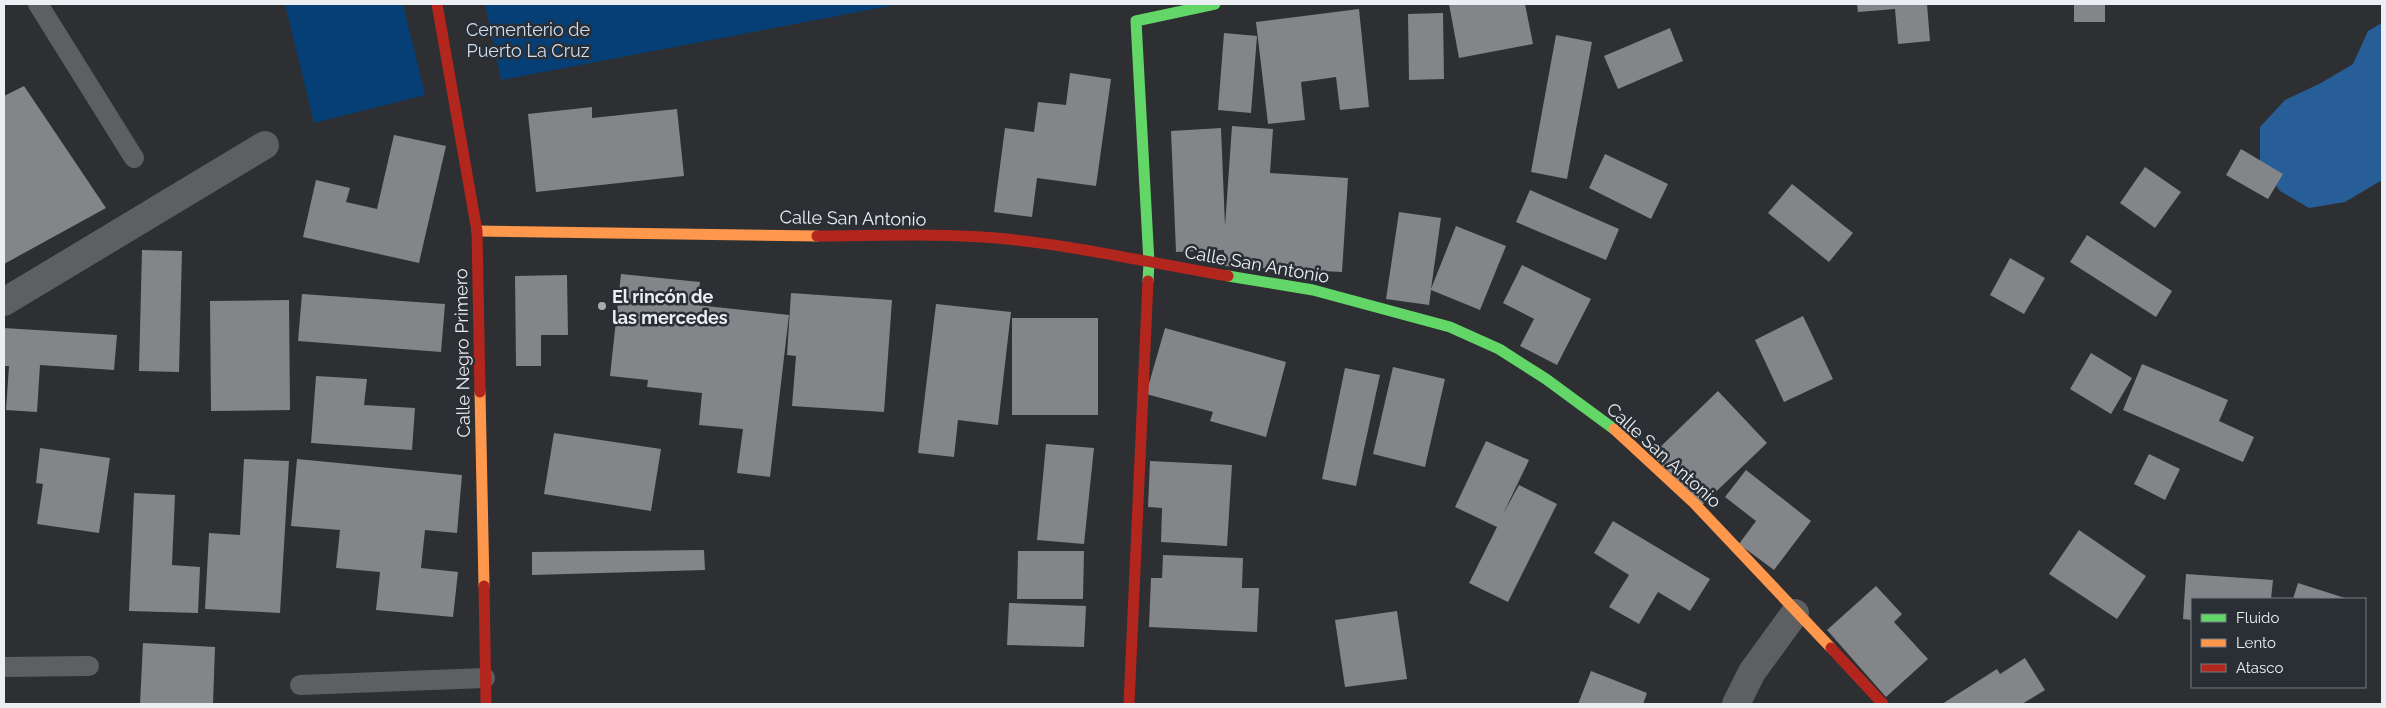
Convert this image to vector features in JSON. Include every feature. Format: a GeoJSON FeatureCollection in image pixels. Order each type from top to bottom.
{"type":"FeatureCollection","features":[{"type":"Feature","properties":{"kind":"street","name":"Calle Negro Primero"},"geometry":{"type":"LineString","coordinates":[[437,4],[477,231],[486,704]]}},
{"type":"Feature","properties":{"kind":"street"},"geometry":{"type":"LineString","coordinates":[[1129,704],[1149,263],[1136,21],[1215,4]]}},
{"type":"Feature","properties":{"kind":"street"},"geometry":{"type":"LineString","coordinates":[[4,302],[265,145]]}},
{"type":"Feature","properties":{"kind":"street","name":"Calle San Antonio"},"geometry":{"type":"LineString","coordinates":[[477,231],[994,238],[1067,246],[1149,263],[1313,290],[1450,327],[1499,349],[1546,379],[1624,437],[1694,503],[1795,613],[1883,704]]}},
{"type":"Feature","properties":{"kind":"street"},"geometry":{"type":"LineString","coordinates":[[1736,704],[1752,672],[1795,613]]}},
{"type":"Feature","properties":{"kind":"lane"},"geometry":{"type":"LineString","coordinates":[[38,4],[134,158]]}},
{"type":"Feature","properties":{"kind":"lane"},"geometry":{"type":"LineString","coordinates":[[4,667],[89,666]]}},
{"type":"Feature","properties":{"kind":"lane"},"geometry":{"type":"LineString","coordinates":[[300,685],[485,678]]}},
{"type":"Feature","properties":{"kind":"green space"},"geometry":{"type":"Polygon","coordinates":[[[285,4],[403,4],[425,95],[314,123],[285,4]]]}},
{"type":"Feature","properties":{"kind":"green space","name":"Cementerio de Puerto La Cruz"},"geometry":{"type":"Polygon","coordinates":[[[485,4],[900,4],[501,80],[485,4]]]}},
{"type":"Feature","properties":{"kind":"shaded area"},"geometry":{"type":"Polygon","coordinates":[[[2382,23],[2382,180],[2345,202],[2309,208],[2280,191],[2260,164],[2260,127],[2285,100],[2321,83],[2353,64],[2368,31],[2382,23]]]}},
{"type":"Feature","properties":{"kind":"building"},"geometry":{"type":"Polygon","coordinates":[[[1449,4],[1525,4],[1533,44],[1459,58],[1449,4]]]}},
{"type":"Feature","properties":{"kind":"building"},"geometry":{"type":"Polygon","coordinates":[[[1857,4],[1927,4],[1930,41],[1898,44],[1895,9],[1858,12],[1857,4]]]}},
{"type":"Feature","properties":{"kind":"building"},"geometry":{"type":"Polygon","coordinates":[[[2074,4],[2105,4],[2105,22],[2074,22],[2074,4]]]}},
{"type":"Feature","properties":{"kind":"building"},"geometry":{"type":"Polygon","coordinates":[[[1359,9],[1369,107],[1340,110],[1336,77],[1301,82],[1305,120],[1268,124],[1256,22],[1359,9]]]}},
{"type":"Feature","properties":{"kind":"building"},"geometry":{"type":"Polygon","coordinates":[[[1443,13],[1444,79],[1409,80],[1408,14],[1443,13]]]}},
{"type":"Feature","properties":{"kind":"building"},"geometry":{"type":"Polygon","coordinates":[[[1670,28],[1683,61],[1618,89],[1604,56],[1670,28]]]}},
{"type":"Feature","properties":{"kind":"building"},"geometry":{"type":"Polygon","coordinates":[[[1224,33],[1257,36],[1251,113],[1218,110],[1224,33]]]}},
{"type":"Feature","properties":{"kind":"building"},"geometry":{"type":"Polygon","coordinates":[[[1556,35],[1592,42],[1567,179],[1531,172],[1556,35]]]}},
{"type":"Feature","properties":{"kind":"building"},"geometry":{"type":"Polygon","coordinates":[[[1070,73],[1111,79],[1096,186],[1037,178],[1032,217],[994,212],[1005,128],[1034,132],[1038,102],[1066,105],[1070,73]]]}},
{"type":"Feature","properties":{"kind":"building"},"geometry":{"type":"Polygon","coordinates":[[[24,86],[106,208],[4,264],[4,96],[24,86]]]}},
{"type":"Feature","properties":{"kind":"building"},"geometry":{"type":"Polygon","coordinates":[[[592,107],[592,118],[677,109],[684,176],[536,192],[528,114],[592,107]]]}},
{"type":"Feature","properties":{"kind":"building"},"geometry":{"type":"Polygon","coordinates":[[[1232,126],[1273,129],[1270,173],[1348,178],[1342,272],[1223,266],[1224,250],[1176,252],[1171,131],[1221,128],[1225,226],[1232,126]]]}},
{"type":"Feature","properties":{"kind":"building"},"geometry":{"type":"Polygon","coordinates":[[[394,135],[446,146],[419,263],[303,237],[316,180],[350,188],[346,202],[377,209],[394,135]]]}},
{"type":"Feature","properties":{"kind":"building"},"geometry":{"type":"Polygon","coordinates":[[[2241,149],[2283,174],[2268,199],[2226,175],[2241,149]]]}},
{"type":"Feature","properties":{"kind":"building"},"geometry":{"type":"Polygon","coordinates":[[[1605,154],[1668,184],[1651,219],[1589,188],[1605,154]]]}},
{"type":"Feature","properties":{"kind":"building"},"geometry":{"type":"Polygon","coordinates":[[[2145,167],[2181,192],[2155,228],[2120,203],[2145,167]]]}},
{"type":"Feature","properties":{"kind":"building"},"geometry":{"type":"Polygon","coordinates":[[[1792,184],[1853,233],[1829,262],[1768,213],[1792,184]]]}},
{"type":"Feature","properties":{"kind":"building"},"geometry":{"type":"Polygon","coordinates":[[[1530,190],[1619,229],[1606,260],[1516,222],[1530,190]]]}},
{"type":"Feature","properties":{"kind":"building"},"geometry":{"type":"Polygon","coordinates":[[[1399,212],[1441,218],[1431,289],[1456,226],[1506,246],[1480,310],[1431,290],[1429,305],[1386,299],[1399,212]]]}},
{"type":"Feature","properties":{"kind":"building"},"geometry":{"type":"Polygon","coordinates":[[[2087,235],[2172,291],[2156,317],[2070,262],[2087,235]]]}},
{"type":"Feature","properties":{"kind":"building"},"geometry":{"type":"Polygon","coordinates":[[[142,250],[182,251],[179,372],[139,371],[142,250]]]}},
{"type":"Feature","properties":{"kind":"building"},"geometry":{"type":"Polygon","coordinates":[[[2010,258],[2045,278],[2024,314],[1990,295],[2010,258]]]}},
{"type":"Feature","properties":{"kind":"building"},"geometry":{"type":"Polygon","coordinates":[[[1522,265],[1591,299],[1557,365],[1520,346],[1534,319],[1503,303],[1522,265]]]}},
{"type":"Feature","properties":{"kind":"building"},"geometry":{"type":"Polygon","coordinates":[[[621,274],[700,282],[697,305],[789,315],[770,477],[737,473],[743,429],[699,425],[702,393],[647,387],[648,380],[610,376],[621,274]]]}},
{"type":"Feature","properties":{"kind":"building"},"geometry":{"type":"Polygon","coordinates":[[[567,275],[568,335],[541,335],[541,366],[516,366],[515,276],[567,275]]]}},
{"type":"Feature","properties":{"kind":"building"},"geometry":{"type":"Polygon","coordinates":[[[791,293],[892,300],[884,412],[792,406],[796,356],[787,355],[791,293]]]}},
{"type":"Feature","properties":{"kind":"building"},"geometry":{"type":"Polygon","coordinates":[[[302,294],[445,304],[441,352],[298,341],[302,294]]]}},
{"type":"Feature","properties":{"kind":"building"},"geometry":{"type":"Polygon","coordinates":[[[289,300],[290,410],[211,411],[210,301],[289,300]]]}},
{"type":"Feature","properties":{"kind":"building"},"geometry":{"type":"Polygon","coordinates":[[[936,304],[1011,312],[998,425],[958,420],[954,457],[918,453],[936,304]]]}},
{"type":"Feature","properties":{"kind":"building"},"geometry":{"type":"Polygon","coordinates":[[[1803,316],[1833,379],[1784,402],[1755,340],[1803,316]]]}},
{"type":"Feature","properties":{"kind":"building"},"geometry":{"type":"Polygon","coordinates":[[[1012,318],[1098,318],[1098,415],[1012,415],[1012,318]]]}},
{"type":"Feature","properties":{"kind":"building"},"geometry":{"type":"Polygon","coordinates":[[[4,328],[117,335],[114,370],[40,365],[37,412],[6,410],[9,366],[4,366],[4,328]]]}},
{"type":"Feature","properties":{"kind":"building"},"geometry":{"type":"Polygon","coordinates":[[[1165,328],[1286,362],[1266,437],[1210,421],[1213,412],[1146,394],[1165,328]]]}},
{"type":"Feature","properties":{"kind":"building"},"geometry":{"type":"Polygon","coordinates":[[[2091,353],[2132,378],[2111,414],[2070,389],[2091,353]]]}},
{"type":"Feature","properties":{"kind":"building"},"geometry":{"type":"Polygon","coordinates":[[[2142,364],[2228,400],[2219,421],[2254,437],[2243,462],[2123,410],[2142,364]]]}},
{"type":"Feature","properties":{"kind":"building"},"geometry":{"type":"Polygon","coordinates":[[[1393,367],[1445,379],[1425,467],[1373,454],[1393,367]]]}},
{"type":"Feature","properties":{"kind":"building"},"geometry":{"type":"Polygon","coordinates":[[[1345,368],[1380,375],[1356,486],[1322,479],[1345,368]]]}},
{"type":"Feature","properties":{"kind":"building"},"geometry":{"type":"Polygon","coordinates":[[[316,376],[367,379],[364,405],[415,408],[412,450],[311,443],[316,376]]]}},
{"type":"Feature","properties":{"kind":"building"},"geometry":{"type":"Polygon","coordinates":[[[1718,391],[1767,443],[1701,506],[1652,455],[1718,391]]]}},
{"type":"Feature","properties":{"kind":"building"},"geometry":{"type":"Polygon","coordinates":[[[554,433],[661,449],[651,511],[544,494],[554,433]]]}},
{"type":"Feature","properties":{"kind":"building"},"geometry":{"type":"Polygon","coordinates":[[[1486,441],[1529,460],[1503,514],[1519,485],[1557,504],[1508,602],[1469,583],[1497,527],[1455,507],[1486,441]]]}},
{"type":"Feature","properties":{"kind":"building"},"geometry":{"type":"Polygon","coordinates":[[[1046,444],[1094,448],[1084,544],[1037,540],[1046,444]]]}},
{"type":"Feature","properties":{"kind":"building"},"geometry":{"type":"Polygon","coordinates":[[[40,448],[110,458],[99,533],[37,524],[43,484],[36,483],[40,448]]]}},
{"type":"Feature","properties":{"kind":"building"},"geometry":{"type":"Polygon","coordinates":[[[2149,454],[2180,469],[2165,500],[2134,484],[2149,454]]]}},
{"type":"Feature","properties":{"kind":"building"},"geometry":{"type":"Polygon","coordinates":[[[244,459],[289,461],[280,613],[205,609],[209,533],[240,535],[244,459]]]}},
{"type":"Feature","properties":{"kind":"building"},"geometry":{"type":"Polygon","coordinates":[[[297,459],[462,475],[457,533],[425,530],[421,568],[458,572],[453,617],[376,610],[380,572],[336,568],[340,530],[291,526],[297,459]]]}},
{"type":"Feature","properties":{"kind":"building"},"geometry":{"type":"Polygon","coordinates":[[[1150,461],[1232,465],[1227,546],[1161,542],[1162,508],[1148,507],[1150,461]]]}},
{"type":"Feature","properties":{"kind":"building"},"geometry":{"type":"Polygon","coordinates":[[[1746,470],[1811,521],[1774,570],[1739,544],[1756,521],[1725,497],[1746,470]]]}},
{"type":"Feature","properties":{"kind":"building"},"geometry":{"type":"Polygon","coordinates":[[[134,493],[175,495],[172,565],[200,567],[198,613],[129,611],[134,493]]]}},
{"type":"Feature","properties":{"kind":"building"},"geometry":{"type":"Polygon","coordinates":[[[1613,521],[1710,579],[1690,611],[1658,592],[1639,624],[1609,607],[1629,575],[1594,553],[1613,521]]]}},
{"type":"Feature","properties":{"kind":"building"},"geometry":{"type":"Polygon","coordinates":[[[2079,530],[2146,576],[2117,619],[2049,574],[2079,530]]]}},
{"type":"Feature","properties":{"kind":"building"},"geometry":{"type":"Polygon","coordinates":[[[704,550],[705,570],[532,575],[532,552],[704,550]]]}},
{"type":"Feature","properties":{"kind":"building"},"geometry":{"type":"Polygon","coordinates":[[[1018,551],[1084,551],[1083,599],[1017,599],[1018,551]]]}},
{"type":"Feature","properties":{"kind":"building"},"geometry":{"type":"Polygon","coordinates":[[[1163,555],[1243,558],[1242,588],[1259,588],[1257,632],[1149,627],[1151,578],[1162,578],[1163,555]]]}},
{"type":"Feature","properties":{"kind":"building"},"geometry":{"type":"Polygon","coordinates":[[[2186,574],[2273,580],[2271,598],[2191,598],[2191,620],[2183,619],[2186,574]]]}},
{"type":"Feature","properties":{"kind":"building"},"geometry":{"type":"Polygon","coordinates":[[[2298,583],[2345,598],[2293,598],[2298,583]]]}},
{"type":"Feature","properties":{"kind":"building"},"geometry":{"type":"Polygon","coordinates":[[[1876,586],[1902,614],[1894,622],[1928,659],[1886,697],[1827,630],[1876,586]]]}},
{"type":"Feature","properties":{"kind":"building"},"geometry":{"type":"Polygon","coordinates":[[[1009,603],[1086,606],[1084,647],[1007,645],[1009,603]]]}},
{"type":"Feature","properties":{"kind":"building"},"geometry":{"type":"Polygon","coordinates":[[[1397,611],[1407,679],[1345,687],[1335,620],[1397,611]]]}},
{"type":"Feature","properties":{"kind":"building"},"geometry":{"type":"Polygon","coordinates":[[[143,643],[215,647],[213,704],[140,704],[143,643]]]}},
{"type":"Feature","properties":{"kind":"building"},"geometry":{"type":"Polygon","coordinates":[[[2025,658],[2045,690],[2022,704],[1942,704],[1997,669],[2000,674],[2025,658]]]}},
{"type":"Feature","properties":{"kind":"building"},"geometry":{"type":"Polygon","coordinates":[[[1591,671],[1647,693],[1643,704],[1578,704],[1591,671]]]}},
{"type":"Feature","properties":{"kind":"traffic: fast"},"geometry":{"type":"LineString","coordinates":[[1148,281],[1149,263],[1136,21],[1215,4]]}},
{"type":"Feature","properties":{"kind":"traffic: fast"},"geometry":{"type":"LineString","coordinates":[[1228,276],[1313,290],[1450,327],[1499,349],[1546,379],[1614,429]]}},
{"type":"Feature","properties":{"kind":"traffic: slow"},"geometry":{"type":"LineString","coordinates":[[477,231],[817,236]]}},
{"type":"Feature","properties":{"kind":"traffic: slow"},"geometry":{"type":"LineString","coordinates":[[480,392],[484,586]]}},
{"type":"Feature","properties":{"kind":"traffic: slow"},"geometry":{"type":"LineString","coordinates":[[1614,429],[1694,503],[1831,648]]}},
{"type":"Feature","properties":{"kind":"traffic: jam"},"geometry":{"type":"LineString","coordinates":[[437,4],[477,231],[480,392]]}},
{"type":"Feature","properties":{"kind":"traffic: jam"},"geometry":{"type":"LineString","coordinates":[[817,236],[930,235],[996,238],[1083,250],[1228,276]]}},
{"type":"Feature","properties":{"kind":"traffic: jam"},"geometry":{"type":"LineString","coordinates":[[1129,704],[1148,281]]}},
{"type":"Feature","properties":{"kind":"traffic: jam"},"geometry":{"type":"LineString","coordinates":[[484,586],[486,704]]}},
{"type":"Feature","properties":{"kind":"traffic: jam"},"geometry":{"type":"LineString","coordinates":[[1831,648],[1883,704]]}},
{"type":"Feature","properties":{"kind":"place","name":"El rincón de las mercedes"},"geometry":{"type":"Point","coordinates":[602,306]}}]}
